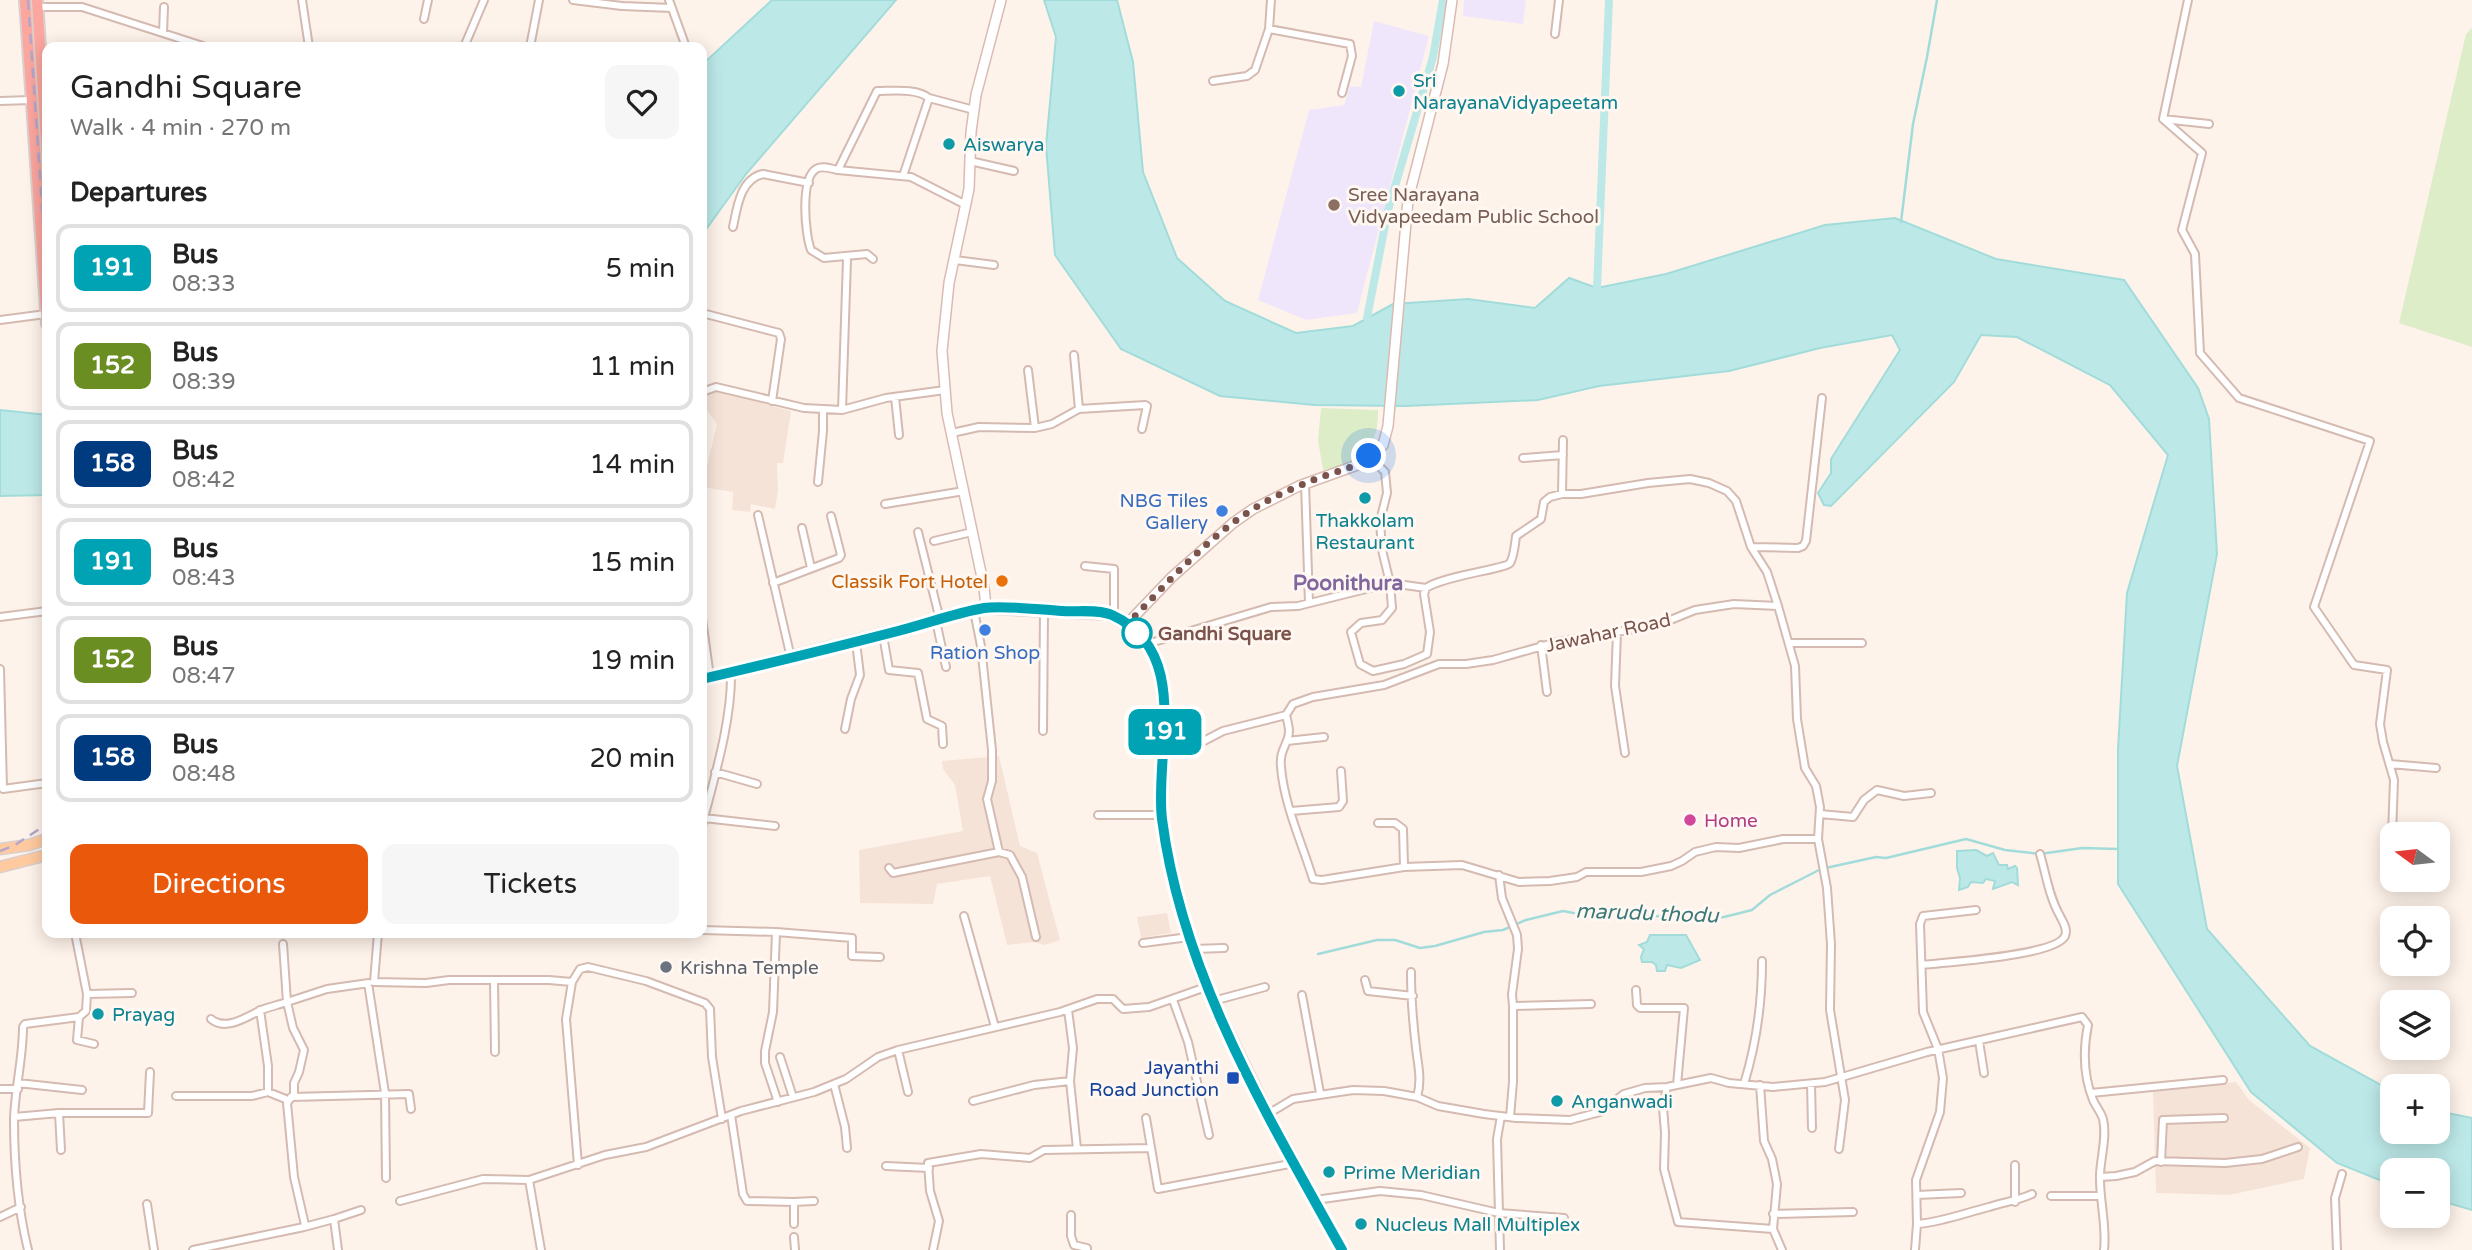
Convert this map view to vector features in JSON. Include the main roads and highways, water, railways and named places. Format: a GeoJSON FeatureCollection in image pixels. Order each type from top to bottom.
{"type":"FeatureCollection","features":[{"type":"Feature","properties":{"kind":"highway"},"geometry":{"type":"LineString","coordinates":[[25,0],[42,229]]}},
{"type":"Feature","properties":{"kind":"highway"},"geometry":{"type":"LineString","coordinates":[[37,3],[42,57]]}},
{"type":"Feature","properties":{"kind":"highway"},"geometry":{"type":"LineString","coordinates":[[707,678],[986,608],[1108,614],[1127,624],[1154,653],[1159,674],[1165,719],[1161,815],[1167,854],[1206,987],[1268,1114],[1342,1250]]}},
{"type":"Feature","properties":{"kind":"main road"},"geometry":{"type":"LineString","coordinates":[[986,608],[952,433],[942,351],[943,326],[966,205],[974,110],[1001,0]]}},
{"type":"Feature","properties":{"kind":"main road"},"geometry":{"type":"LineString","coordinates":[[1127,624],[1172,577],[1233,523],[1253,509],[1305,483],[1360,464],[1382,445],[1388,426],[1408,200],[1443,64],[1451,0]]}},
{"type":"Feature","properties":{"kind":"main road"},"geometry":{"type":"LineString","coordinates":[[0,849],[42,841]]}},
{"type":"Feature","properties":{"kind":"main road"},"geometry":{"type":"LineString","coordinates":[[0,867],[42,856]]}},
{"type":"Feature","properties":{"kind":"water"},"geometry":{"type":"Polygon","coordinates":[[[772,0],[896,0],[746,174],[707,228],[707,60],[772,0]]]}},
{"type":"Feature","properties":{"kind":"water"},"geometry":{"type":"Polygon","coordinates":[[[1044,0],[1117,0],[1133,62],[1143,172],[1177,258],[1225,301],[1296,333],[1353,326],[1393,304],[1468,299],[1535,308],[1569,278],[1597,288],[1666,274],[1825,225],[1895,218],[1996,259],[2124,280],[2198,388],[2209,419],[2217,554],[2177,766],[2207,929],[2310,1046],[2380,1084],[2380,1144],[2450,1144],[2450,1113],[2472,1118],[2472,1210],[2450,1204],[2450,1158],[2380,1158],[2380,1180],[2337,1163],[2251,1092],[2118,884],[2118,749],[2127,593],[2168,455],[2110,385],[2017,337],[1981,335],[1954,382],[1831,506],[1824,505],[1818,493],[1831,473],[1831,459],[1900,350],[1892,335],[1820,348],[1729,371],[1599,386],[1538,400],[1406,406],[1315,405],[1220,396],[1121,349],[1055,255],[1046,146],[1056,37],[1044,0]]]}},
{"type":"Feature","properties":{"kind":"water"},"geometry":{"type":"Polygon","coordinates":[[[0,410],[42,414],[42,495],[0,496],[0,410]]]}},
{"type":"Feature","properties":{"kind":"water"},"geometry":{"type":"Polygon","coordinates":[[[1976,850],[1987,856],[1993,853],[1999,865],[2007,865],[2008,869],[2015,866],[2018,885],[2012,882],[1993,889],[1995,881],[1986,879],[1983,883],[1971,882],[1968,887],[1959,890],[1957,851],[1976,850]]]}},
{"type":"Feature","properties":{"kind":"water"},"geometry":{"type":"Polygon","coordinates":[[[1650,935],[1686,935],[1700,960],[1681,968],[1667,965],[1665,971],[1657,971],[1656,965],[1642,962],[1641,957],[1644,949],[1639,945],[1647,942],[1650,935]]]}},
{"type":"Feature","properties":{"kind":"waterway"},"geometry":{"type":"LineString","coordinates":[[1367,318],[1388,210],[1433,57],[1443,0]]}},
{"type":"Feature","properties":{"kind":"waterway"},"geometry":{"type":"LineString","coordinates":[[1597,288],[1609,0]]}},
{"type":"Feature","properties":{"kind":"waterway"},"geometry":{"type":"LineString","coordinates":[[1901,222],[1913,124],[1937,0]]}},
{"type":"Feature","properties":{"kind":"waterway","name":"marudu thodu"},"geometry":{"type":"LineString","coordinates":[[1318,954],[1377,940],[1395,940],[1420,948],[1435,946],[1484,932],[1503,930],[1526,920],[1563,911],[1589,916],[1620,914],[1706,919],[1724,917],[1752,910],[1770,895],[1821,869],[1876,857],[1886,858],[1966,839],[2005,850],[2040,854],[2082,848],[2118,849]]}},
{"type":"Feature","properties":{"kind":"railway"},"geometry":{"type":"LineString","coordinates":[[28,0],[42,206]]}},
{"type":"Feature","properties":{"kind":"railway"},"geometry":{"type":"LineString","coordinates":[[0,851],[15,845],[42,827]]}},
{"type":"Feature","properties":{"kind":"place","name":"Sri NarayanaVidyapeetam"},"geometry":{"type":"Point","coordinates":[1399,91]}},
{"type":"Feature","properties":{"kind":"place","name":"Aiswarya"},"geometry":{"type":"Point","coordinates":[949,144]}},
{"type":"Feature","properties":{"kind":"place","name":"Sree Narayana Vidyapeedam Public School"},"geometry":{"type":"Point","coordinates":[1334,205]}},
{"type":"Feature","properties":{"kind":"place","name":"Thakkolam Restaurant"},"geometry":{"type":"Point","coordinates":[1365,498]}},
{"type":"Feature","properties":{"kind":"place","name":"NBG Tiles Gallery"},"geometry":{"type":"Point","coordinates":[1222,511]}},
{"type":"Feature","properties":{"kind":"place","name":"Classik Fort Hotel"},"geometry":{"type":"Point","coordinates":[1002,581]}},
{"type":"Feature","properties":{"kind":"place","name":"Ration Shop"},"geometry":{"type":"Point","coordinates":[985,630]}},
{"type":"Feature","properties":{"kind":"place","name":"Gandhi Square"},"geometry":{"type":"Point","coordinates":[1137,633]}},
{"type":"Feature","properties":{"kind":"place","name":"Home"},"geometry":{"type":"Point","coordinates":[1690,820]}},
{"type":"Feature","properties":{"kind":"place","name":"Krishna Temple"},"geometry":{"type":"Point","coordinates":[666,967]}},
{"type":"Feature","properties":{"kind":"place","name":"Prayag"},"geometry":{"type":"Point","coordinates":[98,1014]}},
{"type":"Feature","properties":{"kind":"place","name":"Jayanthi Road Junction"},"geometry":{"type":"Point","coordinates":[1233,1078]}},
{"type":"Feature","properties":{"kind":"place","name":"Anganwadi"},"geometry":{"type":"Point","coordinates":[1557,1101]}},
{"type":"Feature","properties":{"kind":"place","name":"Prime Meridian"},"geometry":{"type":"Point","coordinates":[1329,1172]}},
{"type":"Feature","properties":{"kind":"place","name":"Nucleus Mall Multiplex"},"geometry":{"type":"Point","coordinates":[1361,1224]}},
{"type":"Feature","properties":{"kind":"district","name":"Poonithura"},"geometry":{"type":"Point","coordinates":[1348,583]}}]}
